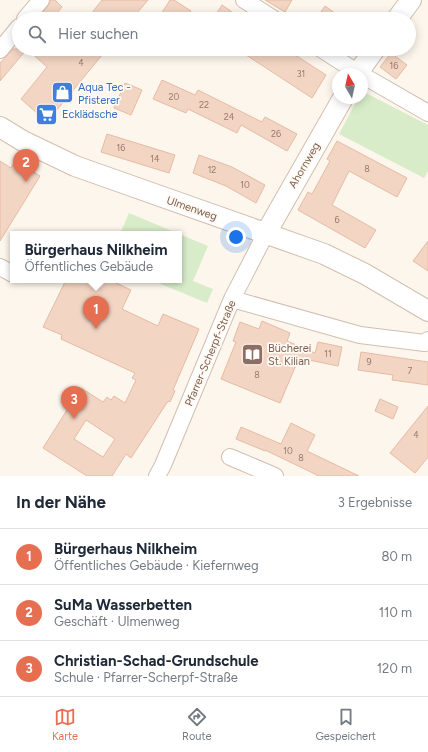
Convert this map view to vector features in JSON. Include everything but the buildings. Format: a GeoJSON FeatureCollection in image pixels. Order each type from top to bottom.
{"type":"FeatureCollection","features":[{"type":"Feature","properties":{"kind":"street"},"geometry":{"type":"LineString","coordinates":[[32,12],[41,0]]}},
{"type":"Feature","properties":{"kind":"street"},"geometry":{"type":"LineString","coordinates":[[244,0],[263,12]]}},
{"type":"Feature","properties":{"kind":"street"},"geometry":{"type":"LineString","coordinates":[[402,12],[411,0]]}},
{"type":"Feature","properties":{"kind":"street"},"geometry":{"type":"LineString","coordinates":[[0,50],[12,35]]}},
{"type":"Feature","properties":{"kind":"street"},"geometry":{"type":"LineString","coordinates":[[332,56],[350,68]]}},
{"type":"Feature","properties":{"kind":"street"},"geometry":{"type":"LineString","coordinates":[[363,68],[371,56]]}},
{"type":"Feature","properties":{"kind":"street"},"geometry":{"type":"LineString","coordinates":[[368,79],[428,113]]}},
{"type":"Feature","properties":{"kind":"street","name":"Ahornweg"},"geometry":{"type":"LineString","coordinates":[[266,233],[340,104]]}},
{"type":"Feature","properties":{"kind":"street","name":"Ulmenweg"},"geometry":{"type":"LineString","coordinates":[[0,126],[23,141],[74,166],[324,254],[392,289],[428,310]]}},
{"type":"Feature","properties":{"kind":"street","name":"Pfarrer-Scherpf-Straße"},"geometry":{"type":"LineString","coordinates":[[158,476],[232,299],[266,233]]}},
{"type":"Feature","properties":{"kind":"street"},"geometry":{"type":"LineString","coordinates":[[0,267],[10,272]]}},
{"type":"Feature","properties":{"kind":"street"},"geometry":{"type":"LineString","coordinates":[[232,299],[360,335],[425,343],[428,340]]}},
{"type":"Feature","properties":{"kind":"street"},"geometry":{"type":"LineString","coordinates":[[230,457],[275,476]]}},
{"type":"Feature","properties":{"kind":"green space"},"geometry":{"type":"Polygon","coordinates":[[[368,94],[428,125],[428,171],[424,178],[339,134],[355,104],[368,104],[368,94]]]}},
{"type":"Feature","properties":{"kind":"green space"},"geometry":{"type":"Polygon","coordinates":[[[129,213],[172,231],[121,231],[129,213]]]}},
{"type":"Feature","properties":{"kind":"green space"},"geometry":{"type":"Polygon","coordinates":[[[182,235],[208,246],[193,281],[213,289],[207,303],[158,283],[182,283],[182,235]]]}},
{"type":"Feature","properties":{"kind":"place","name":"Aqua Tec - Pfisterer"},"geometry":{"type":"Point","coordinates":[62,93]}},
{"type":"Feature","properties":{"kind":"place","name":"Ecklädsche"},"geometry":{"type":"Point","coordinates":[46,114]}},
{"type":"Feature","properties":{"kind":"place","name":"SuMa Wasserbetten"},"geometry":{"type":"Point","coordinates":[26,182]}},
{"type":"Feature","properties":{"kind":"place","name":"Bürgerhaus Nilkheim"},"geometry":{"type":"Point","coordinates":[96,329]}},
{"type":"Feature","properties":{"kind":"place","name":"Bücherei St. Kilian"},"geometry":{"type":"Point","coordinates":[252,354]}},
{"type":"Feature","properties":{"kind":"place","name":"Christian-Schad-Grundschule"},"geometry":{"type":"Point","coordinates":[74,419]}}]}
